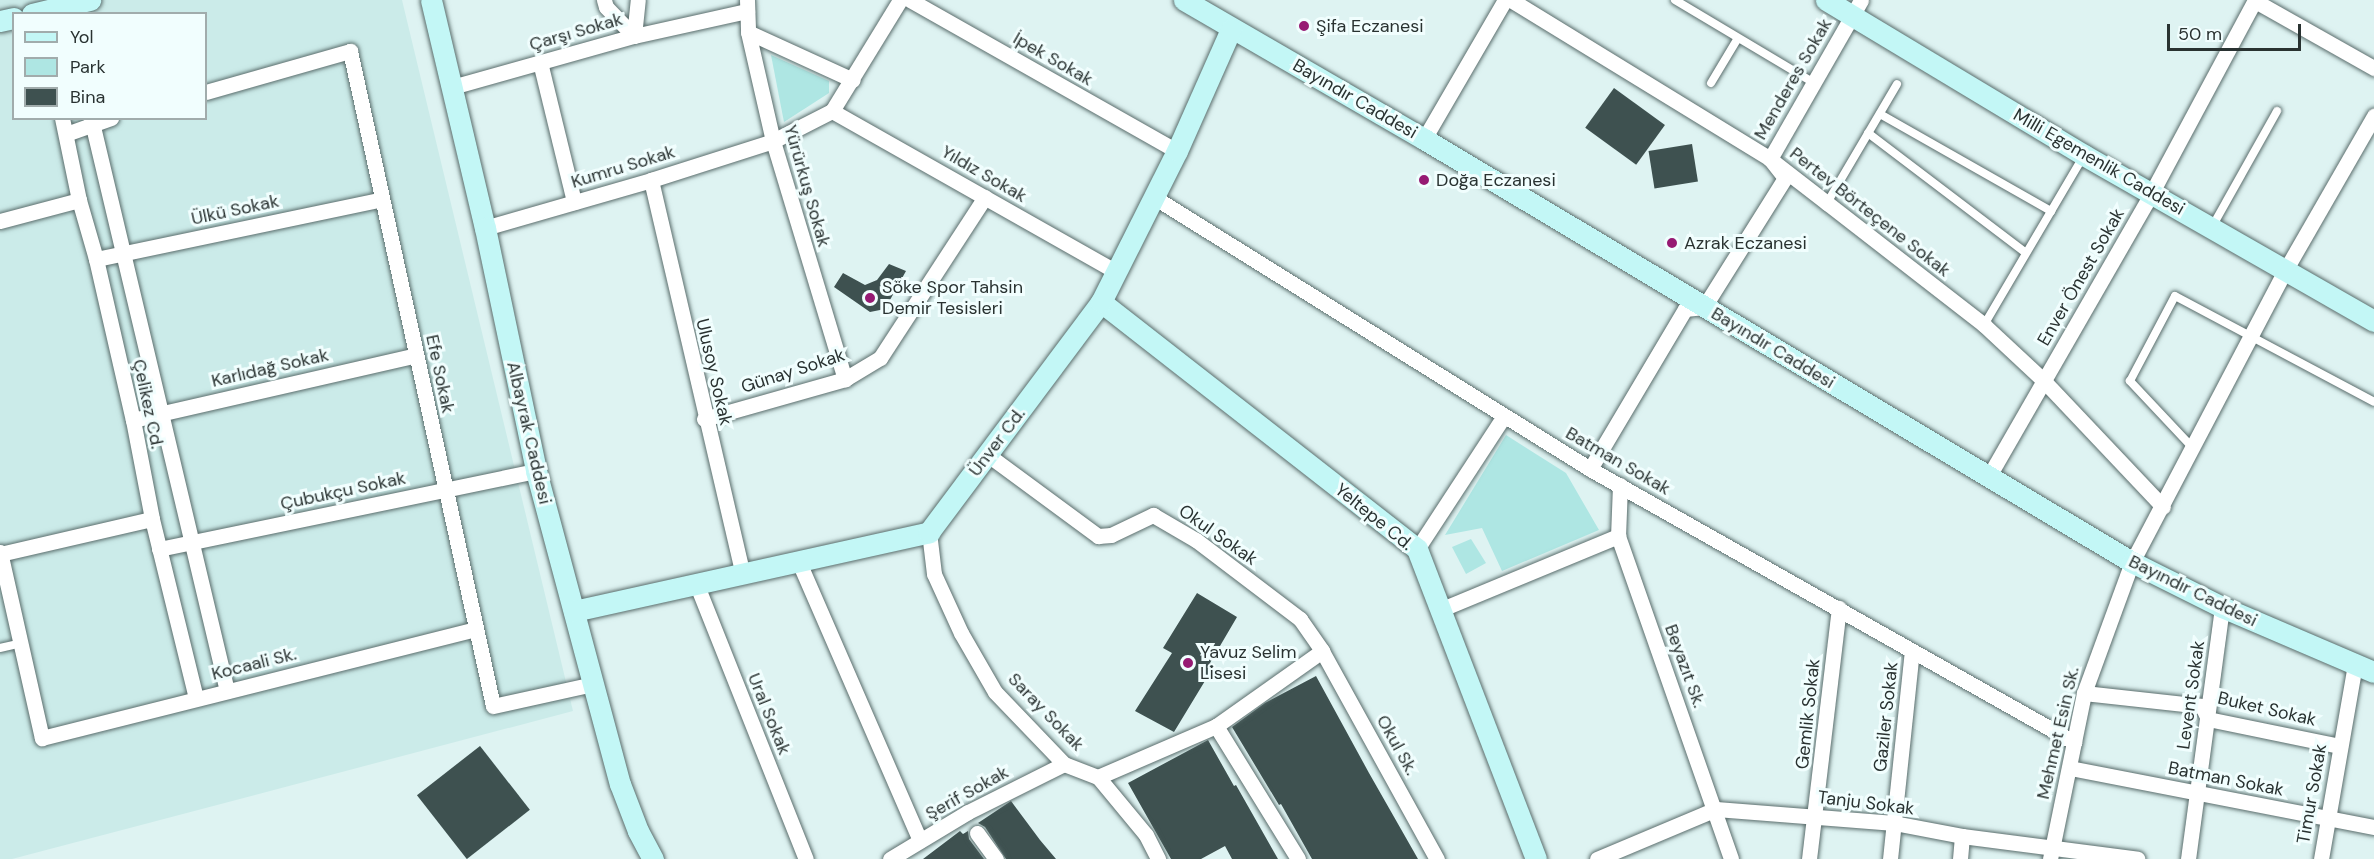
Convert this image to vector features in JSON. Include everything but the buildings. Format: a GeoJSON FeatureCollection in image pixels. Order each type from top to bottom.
{"type":"FeatureCollection","features":[{"type":"Feature","properties":{"kind":"street"},"geometry":{"type":"LineString","coordinates":[[38,12],[90,0]]}},
{"type":"Feature","properties":{"kind":"street","name":"Albayrak Caddesi"},"geometry":{"type":"LineString","coordinates":[[430,0],[485,228],[536,471],[620,784],[638,831],[653,859]]}},
{"type":"Feature","properties":{"kind":"street"},"geometry":{"type":"LineString","coordinates":[[604,0],[606,7],[634,36]]}},
{"type":"Feature","properties":{"kind":"street"},"geometry":{"type":"LineString","coordinates":[[634,36],[638,0]]}},
{"type":"Feature","properties":{"kind":"street"},"geometry":{"type":"LineString","coordinates":[[832,111],[854,80],[900,0]]}},
{"type":"Feature","properties":{"kind":"street","name":"İpek Sokak"},"geometry":{"type":"LineString","coordinates":[[910,0],[1177,151]]}},
{"type":"Feature","properties":{"kind":"street","name":"Bayındır Caddesi"},"geometry":{"type":"LineString","coordinates":[[1184,0],[1424,139],[2132,562],[2222,607],[2364,668]]}},
{"type":"Feature","properties":{"kind":"street"},"geometry":{"type":"LineString","coordinates":[[1424,139],[1505,0]]}},
{"type":"Feature","properties":{"kind":"street","name":"Pertev Börteçene Sokak"},"geometry":{"type":"LineString","coordinates":[[1511,0],[1770,159],[1827,202],[1984,325],[2044,381],[2163,507]]}},
{"type":"Feature","properties":{"kind":"street","name":"Milli Egemenlik Caddesi"},"geometry":{"type":"LineString","coordinates":[[1826,0],[1857,8],[2084,155],[2374,321]]}},
{"type":"Feature","properties":{"kind":"street"},"geometry":{"type":"LineString","coordinates":[[2254,0],[2374,68]]}},
{"type":"Feature","properties":{"kind":"street","name":"Enver Önest Sokak"},"geometry":{"type":"LineString","coordinates":[[1989,476],[2152,192],[2254,0]]}},
{"type":"Feature","properties":{"kind":"street","name":"Çarşı Sokak"},"geometry":{"type":"LineString","coordinates":[[452,87],[747,5]]}},
{"type":"Feature","properties":{"kind":"street","name":"Yürürkuş Sokak"},"geometry":{"type":"LineString","coordinates":[[747,5],[748,32],[773,141],[845,379]]}},
{"type":"Feature","properties":{"kind":"street","name":"Menderes Sokak"},"geometry":{"type":"LineString","coordinates":[[1704,307],[1785,178],[1770,159],[1857,8]]}},
{"type":"Feature","properties":{"kind":"street","name":"Ünver Cd."},"geometry":{"type":"LineString","coordinates":[[929,532],[1101,302],[1152,196],[1177,151],[1231,29]]}},
{"type":"Feature","properties":{"kind":"street"},"geometry":{"type":"LineString","coordinates":[[748,32],[854,80]]}},
{"type":"Feature","properties":{"kind":"street","name":"Efe Sokak"},"geometry":{"type":"LineString","coordinates":[[207,92],[350,51],[493,706],[593,684]]}},
{"type":"Feature","properties":{"kind":"street"},"geometry":{"type":"LineString","coordinates":[[540,63],[574,202]]}},
{"type":"Feature","properties":{"kind":"street","name":"Kumru Sokak"},"geometry":{"type":"LineString","coordinates":[[485,228],[651,180],[773,141],[832,111]]}},
{"type":"Feature","properties":{"kind":"street","name":"Yıldız Sokak"},"geometry":{"type":"LineString","coordinates":[[832,111],[1116,272]]}},
{"type":"Feature","properties":{"kind":"street","name":"Mehmet Esin Sk."},"geometry":{"type":"LineString","coordinates":[[2050,853],[2070,768],[2084,693],[2132,562],[2163,507],[2286,269],[2374,116]]}},
{"type":"Feature","properties":{"kind":"street"},"geometry":{"type":"LineString","coordinates":[[64,126],[92,121],[159,414],[192,542],[226,691]]}},
{"type":"Feature","properties":{"kind":"street","name":"Çelikez Cd."},"geometry":{"type":"LineString","coordinates":[[64,126],[79,200],[96,259],[133,420],[152,519],[196,698]]}},
{"type":"Feature","properties":{"kind":"street","name":"Ulusoy Sokak"},"geometry":{"type":"LineString","coordinates":[[651,180],[704,419],[742,572]]}},
{"type":"Feature","properties":{"kind":"street","name":"Batman Sokak"},"geometry":{"type":"LineString","coordinates":[[1152,196],[1590,469],[2074,742]]}},
{"type":"Feature","properties":{"kind":"street","name":"Günay Sokak"},"geometry":{"type":"LineString","coordinates":[[704,419],[845,379],[880,358],[985,197]]}},
{"type":"Feature","properties":{"kind":"street","name":"Ülkü Sokak"},"geometry":{"type":"LineString","coordinates":[[96,259],[382,199]]}},
{"type":"Feature","properties":{"kind":"street"},"geometry":{"type":"LineString","coordinates":[[0,221],[79,200]]}},
{"type":"Feature","properties":{"kind":"street","name":"Yeltepe Cd."},"geometry":{"type":"LineString","coordinates":[[1101,302],[1417,549],[1442,609],[1536,859]]}},
{"type":"Feature","properties":{"kind":"street"},"geometry":{"type":"LineString","coordinates":[[1590,469],[1685,309],[1704,307]]}},
{"type":"Feature","properties":{"kind":"street","name":"Karlıdağ Sokak"},"geometry":{"type":"LineString","coordinates":[[133,420],[416,355]]}},
{"type":"Feature","properties":{"kind":"street"},"geometry":{"type":"LineString","coordinates":[[1417,549],[1504,416]]}},
{"type":"Feature","properties":{"kind":"street","name":"Okul Sokak"},"geometry":{"type":"LineString","coordinates":[[988,455],[1098,536],[1111,535],[1153,515],[1187,535],[1300,620],[1322,651]]}},
{"type":"Feature","properties":{"kind":"street","name":"Çubukçu Sokak"},"geometry":{"type":"LineString","coordinates":[[159,549],[536,471]]}},
{"type":"Feature","properties":{"kind":"street","name":"Beyazıt Sk."},"geometry":{"type":"LineString","coordinates":[[1620,485],[1618,536],[1716,809],[1731,859]]}},
{"type":"Feature","properties":{"kind":"street"},"geometry":{"type":"LineString","coordinates":[[21,643],[0,553],[152,519]]}},
{"type":"Feature","properties":{"kind":"street"},"geometry":{"type":"LineString","coordinates":[[574,611],[929,532]]}},
{"type":"Feature","properties":{"kind":"street","name":"Saray Sokak"},"geometry":{"type":"LineString","coordinates":[[929,532],[934,574],[962,633],[995,692],[1064,764],[1098,777],[1146,835],[1158,859]]}},
{"type":"Feature","properties":{"kind":"street"},"geometry":{"type":"LineString","coordinates":[[1442,609],[1618,536]]}},
{"type":"Feature","properties":{"kind":"street"},"geometry":{"type":"LineString","coordinates":[[798,560],[920,842]]}},
{"type":"Feature","properties":{"kind":"street","name":"Ural Sokak"},"geometry":{"type":"LineString","coordinates":[[696,583],[806,859]]}},
{"type":"Feature","properties":{"kind":"street","name":"Levent Sokak"},"geometry":{"type":"LineString","coordinates":[[2188,859],[2222,607]]}},
{"type":"Feature","properties":{"kind":"street","name":"Gemlik Sokak"},"geometry":{"type":"LineString","coordinates":[[1809,859],[1816,816],[1839,608]]}},
{"type":"Feature","properties":{"kind":"street","name":"Kocaali Sk."},"geometry":{"type":"LineString","coordinates":[[21,643],[42,738],[476,629]]}},
{"type":"Feature","properties":{"kind":"street"},"geometry":{"type":"LineString","coordinates":[[1098,777],[1216,726],[1322,651]]}},
{"type":"Feature","properties":{"kind":"street","name":"Okul Sk."},"geometry":{"type":"LineString","coordinates":[[1322,651],[1437,859]]}},
{"type":"Feature","properties":{"kind":"street","name":"Gaziler Sokak"},"geometry":{"type":"LineString","coordinates":[[1890,859],[1912,651]]}},
{"type":"Feature","properties":{"kind":"street","name":"Timur Sokak"},"geometry":{"type":"LineString","coordinates":[[2321,859],[2340,746],[2364,668]]}},
{"type":"Feature","properties":{"kind":"street","name":"Buket Sokak"},"geometry":{"type":"LineString","coordinates":[[2084,693],[2202,706],[2208,719],[2340,746]]}},
{"type":"Feature","properties":{"kind":"street"},"geometry":{"type":"LineString","coordinates":[[1216,726],[1298,859]]}},
{"type":"Feature","properties":{"kind":"street","name":"Şerif Sokak"},"geometry":{"type":"LineString","coordinates":[[890,859],[968,812],[1064,764]]}},
{"type":"Feature","properties":{"kind":"street","name":"Batman Sokak"},"geometry":{"type":"LineString","coordinates":[[2070,768],[2374,827]]}},
{"type":"Feature","properties":{"kind":"street","name":"Tanju Sokak"},"geometry":{"type":"LineString","coordinates":[[1597,859],[1716,809],[1894,823],[2050,853],[2138,859]]}},
{"type":"Feature","properties":{"kind":"street"},"geometry":{"type":"LineString","coordinates":[[977,833],[996,859]]}},
{"type":"Feature","properties":{"kind":"street"},"geometry":{"type":"LineString","coordinates":[[1960,859],[1962,836]]}},
{"type":"Feature","properties":{"kind":"lane"},"geometry":{"type":"LineString","coordinates":[[1675,0],[1814,83]]}},
{"type":"Feature","properties":{"kind":"lane"},"geometry":{"type":"LineString","coordinates":[[1711,82],[1738,38]]}},
{"type":"Feature","properties":{"kind":"lane"},"geometry":{"type":"LineString","coordinates":[[1827,202],[1898,84]]}},
{"type":"Feature","properties":{"kind":"lane"},"geometry":{"type":"LineString","coordinates":[[2212,227],[2277,111]]}},
{"type":"Feature","properties":{"kind":"lane"},"geometry":{"type":"LineString","coordinates":[[1880,114],[2051,211]]}},
{"type":"Feature","properties":{"kind":"lane"},"geometry":{"type":"LineString","coordinates":[[1868,133],[2026,253]]}},
{"type":"Feature","properties":{"kind":"lane"},"geometry":{"type":"LineString","coordinates":[[1984,325],[2084,155]]}},
{"type":"Feature","properties":{"kind":"lane"},"geometry":{"type":"LineString","coordinates":[[2194,448],[2130,381],[2175,296],[2374,402]]}},
{"type":"Feature","properties":{"kind":"lane"},"geometry":{"type":"LineString","coordinates":[[0,648],[21,643]]}},
{"type":"Feature","properties":{"kind":"shaded area"},"geometry":{"type":"Polygon","coordinates":[[[0,0],[402,0],[573,711],[12,859],[0,859],[0,0]]]}},
{"type":"Feature","properties":{"kind":"green space"},"geometry":{"type":"Polygon","coordinates":[[[771,55],[829,81],[829,93],[784,122],[771,55]]]}},
{"type":"Feature","properties":{"kind":"green space"},"geometry":{"type":"Polygon","coordinates":[[[1506,435],[1566,473],[1599,530],[1502,571],[1482,528],[1445,535],[1506,435]]]}},
{"type":"Feature","properties":{"kind":"green space"},"geometry":{"type":"Polygon","coordinates":[[[1471,539],[1486,563],[1466,574],[1452,547],[1471,539]]]}},
{"type":"Feature","properties":{"kind":"place","name":"Şifa Eczanesi"},"geometry":{"type":"Point","coordinates":[1304,26]}},
{"type":"Feature","properties":{"kind":"place","name":"Doğa Eczanesi"},"geometry":{"type":"Point","coordinates":[1424,180]}},
{"type":"Feature","properties":{"kind":"place","name":"Azrak Eczanesi"},"geometry":{"type":"Point","coordinates":[1672,243]}},
{"type":"Feature","properties":{"kind":"place","name":"Söke Spor Tahsin Demir Tesisleri"},"geometry":{"type":"Point","coordinates":[870,298]}},
{"type":"Feature","properties":{"kind":"place","name":"Yavuz Selim Lisesi"},"geometry":{"type":"Point","coordinates":[1188,663]}}]}
